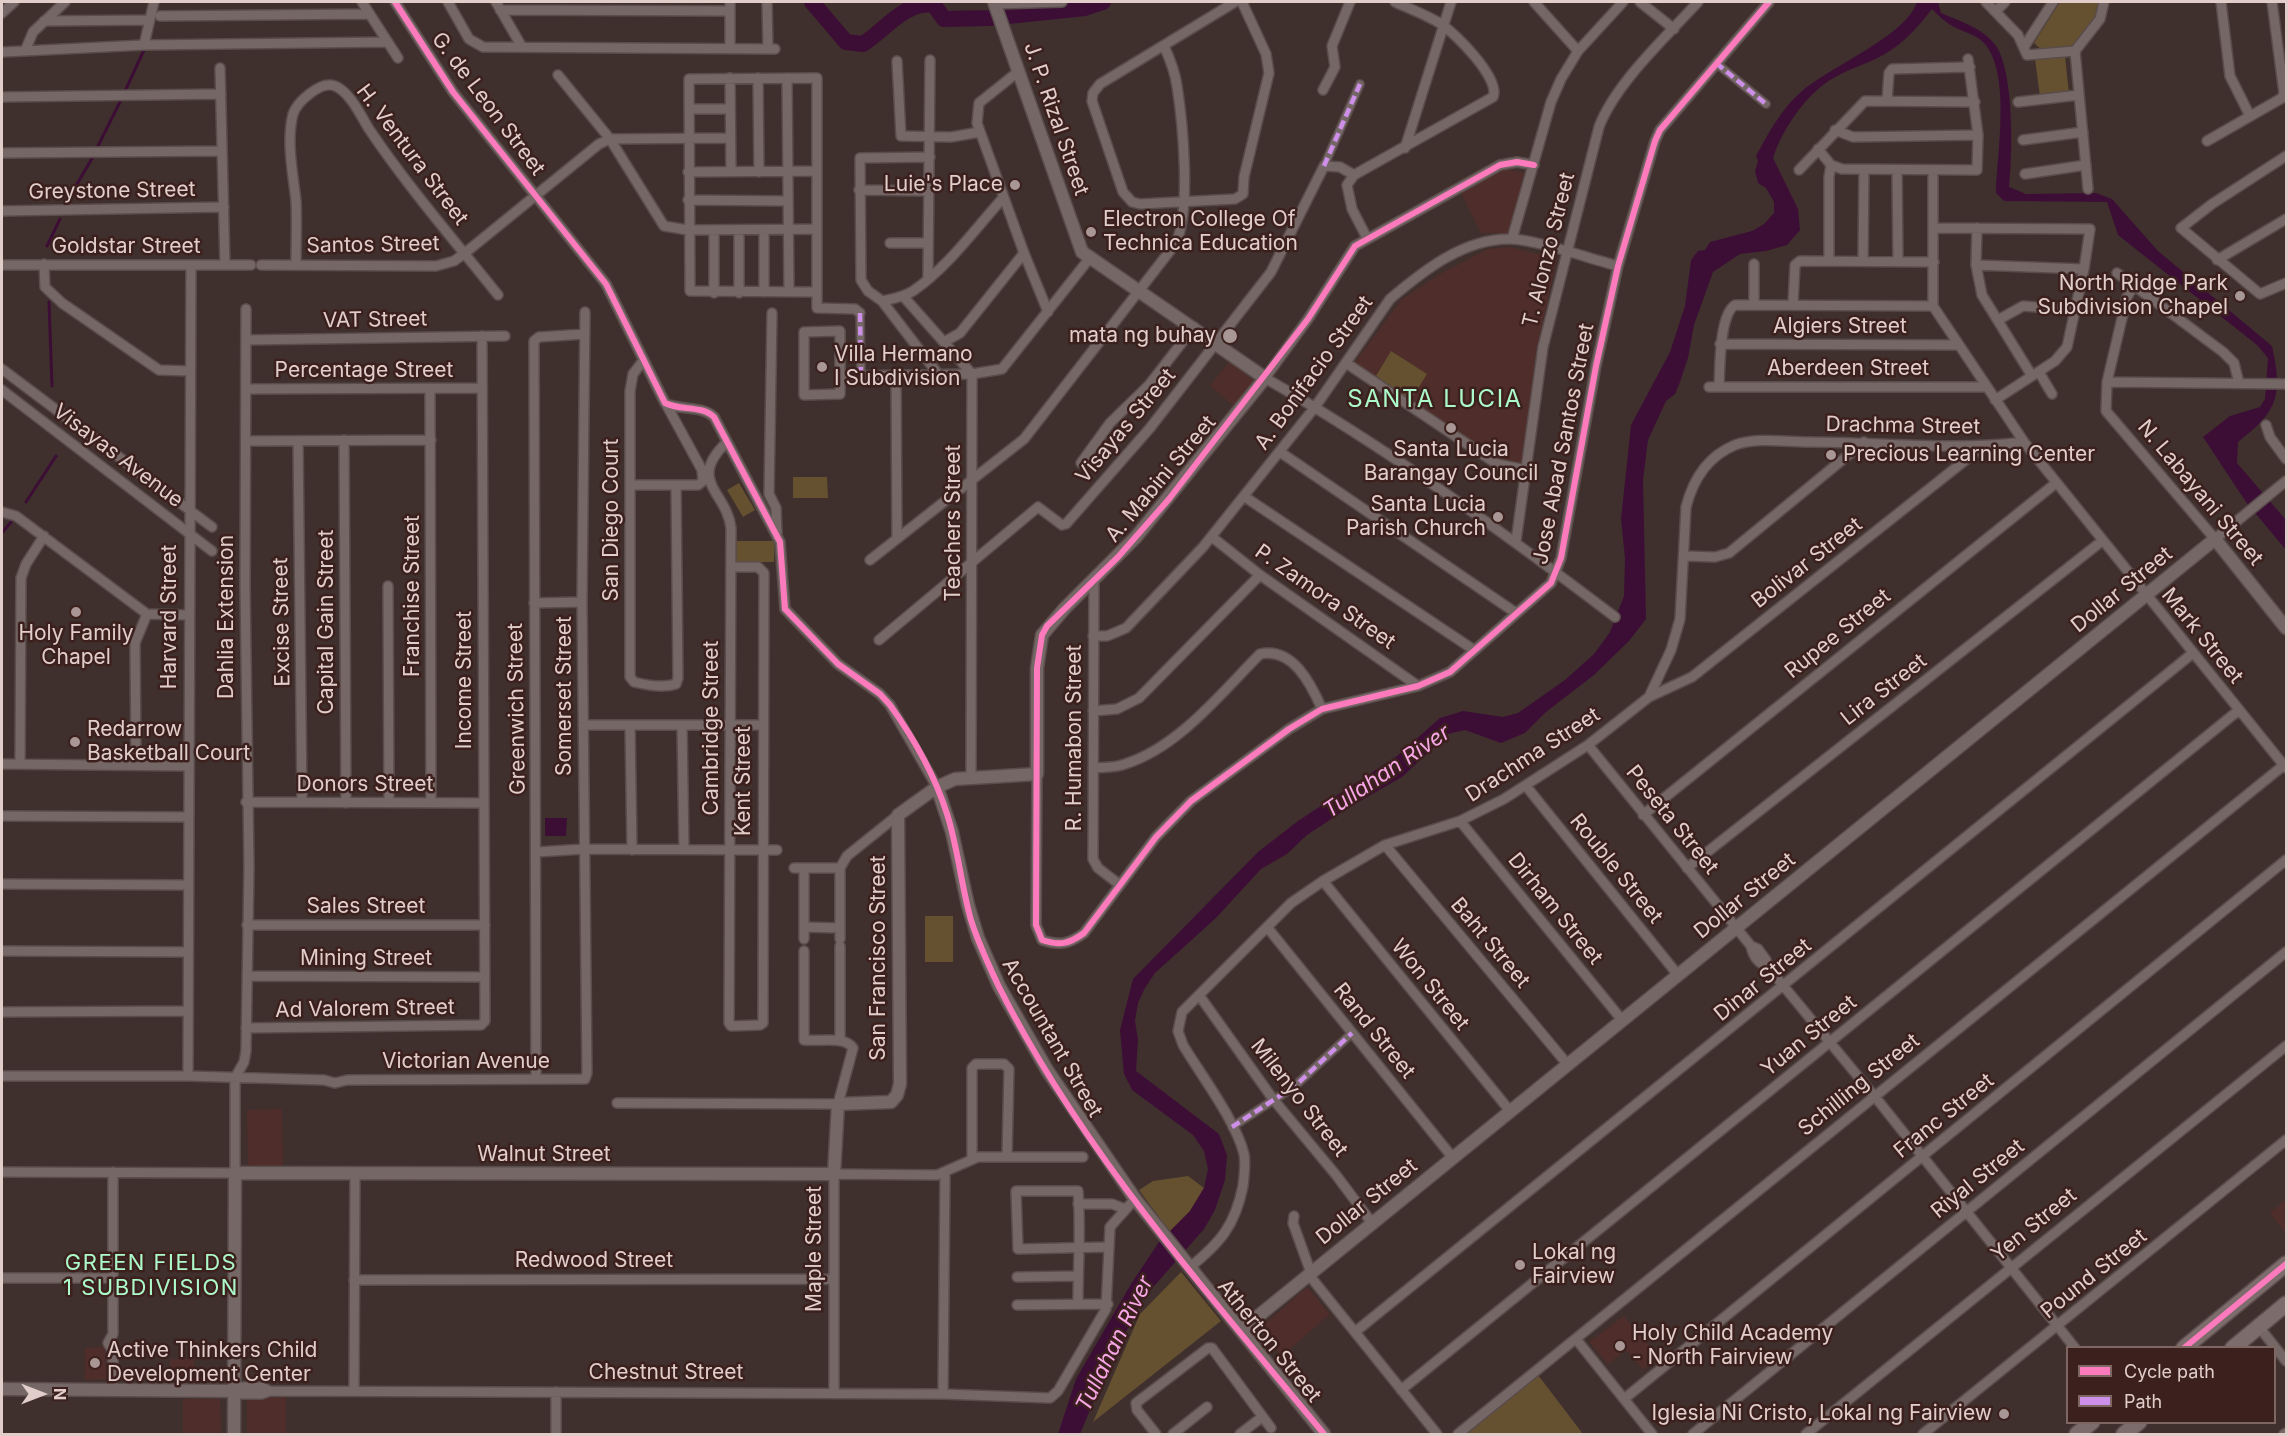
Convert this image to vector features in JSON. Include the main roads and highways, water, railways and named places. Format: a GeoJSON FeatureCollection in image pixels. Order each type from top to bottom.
{"type":"FeatureCollection","features":[{"type":"Feature","properties":{"kind":"main road"},"geometry":{"type":"LineString","coordinates":[[2185,1346],[2286,1264]]}},
{"type":"Feature","properties":{"kind":"main road"},"geometry":{"type":"LineString","coordinates":[[2234,1346],[2286,1304]]}},
{"type":"Feature","properties":{"kind":"main road"},"geometry":{"type":"LineString","coordinates":[[2077,1434],[2090,1424]]}},
{"type":"Feature","properties":{"kind":"main road"},"geometry":{"type":"LineString","coordinates":[[2124,1434],[2136,1424]]}},
{"type":"Feature","properties":{"kind":"water","name":"Tullahan River"},"geometry":{"type":"Polygon","coordinates":[[[1917,2],[1938,2],[1941,13],[1985,34],[1996,46],[2002,58],[2011,114],[2009,187],[2026,194],[2096,193],[2112,199],[2158,251],[2272,346],[2277,378],[2274,401],[2262,421],[2238,442],[2237,463],[2286,520],[2286,550],[2246,502],[2203,437],[2230,416],[2260,407],[2265,399],[2268,358],[2257,345],[2118,235],[2107,202],[2004,201],[1996,193],[2001,116],[2000,95],[1993,58],[1985,44],[1977,37],[1949,24],[1932,9],[1911,34],[1892,50],[1830,80],[1803,104],[1788,125],[1773,158],[1798,209],[1800,230],[1787,245],[1766,251],[1740,254],[1713,272],[1694,325],[1688,358],[1680,382],[1675,394],[1666,401],[1648,440],[1643,480],[1646,619],[1629,641],[1594,675],[1546,712],[1525,733],[1501,743],[1465,730],[1448,734],[1402,777],[1307,835],[1287,854],[1261,869],[1216,918],[1155,973],[1145,988],[1138,1003],[1135,1021],[1138,1040],[1136,1071],[1219,1134],[1227,1155],[1225,1180],[1215,1210],[1204,1229],[1142,1300],[1105,1374],[1080,1434],[1058,1434],[1076,1379],[1131,1284],[1159,1242],[1190,1211],[1204,1188],[1208,1169],[1204,1151],[1193,1135],[1132,1090],[1124,1074],[1120,1030],[1133,979],[1258,852],[1298,821],[1397,756],[1440,718],[1463,711],[1503,717],[1518,713],[1565,680],[1594,654],[1610,632],[1624,596],[1625,558],[1621,519],[1631,425],[1670,352],[1685,306],[1691,260],[1698,251],[1705,250],[1710,242],[1752,231],[1764,224],[1774,213],[1774,202],[1766,188],[1758,183],[1755,171],[1758,161],[1756,156],[1776,122],[1801,92],[1898,27],[1910,15],[1917,2]]]}},
{"type":"Feature","properties":{"kind":"water"},"geometry":{"type":"Polygon","coordinates":[[[545,818],[567,818],[566,836],[545,836],[545,818]]]}},
{"type":"Feature","properties":{"kind":"waterway"},"geometry":{"type":"LineString","coordinates":[[812,2],[846,42],[863,44],[905,12],[924,5],[934,5],[944,19],[989,18],[1085,8],[1103,2]]}},
{"type":"Feature","properties":{"kind":"waterway"},"geometry":{"type":"LineString","coordinates":[[126,89],[144,50]]}},
{"type":"Feature","properties":{"kind":"waterway"},"geometry":{"type":"LineString","coordinates":[[98,146],[121,100]]}},
{"type":"Feature","properties":{"kind":"waterway"},"geometry":{"type":"LineString","coordinates":[[70,196],[94,155]]}},
{"type":"Feature","properties":{"kind":"waterway"},"geometry":{"type":"LineString","coordinates":[[47,246],[60,219]]}},
{"type":"Feature","properties":{"kind":"waterway"},"geometry":{"type":"LineString","coordinates":[[49,302],[52,386]]}},
{"type":"Feature","properties":{"kind":"waterway"},"geometry":{"type":"LineString","coordinates":[[26,502],[56,456]]}},
{"type":"Feature","properties":{"kind":"waterway"},"geometry":{"type":"LineString","coordinates":[[2,533],[11,522]]}},
{"type":"Feature","properties":{"kind":"place","name":"Luie's Place"},"geometry":{"type":"Point","coordinates":[1015,185]}},
{"type":"Feature","properties":{"kind":"place","name":"Electron College Of Technica Education"},"geometry":{"type":"Point","coordinates":[1091,232]}},
{"type":"Feature","properties":{"kind":"place","name":"North Ridge Park Subdivision Chapel"},"geometry":{"type":"Point","coordinates":[2240,296]}},
{"type":"Feature","properties":{"kind":"place","name":"mata ng buhay"},"geometry":{"type":"Point","coordinates":[1230,336]}},
{"type":"Feature","properties":{"kind":"place","name":"Villa Hermano I Subdivision"},"geometry":{"type":"Point","coordinates":[822,367]}},
{"type":"Feature","properties":{"kind":"place","name":"Santa Lucia Barangay Council"},"geometry":{"type":"Point","coordinates":[1451,428]}},
{"type":"Feature","properties":{"kind":"place","name":"Precious Learning Center"},"geometry":{"type":"Point","coordinates":[1831,455]}},
{"type":"Feature","properties":{"kind":"place","name":"Santa Lucia Parish Church"},"geometry":{"type":"Point","coordinates":[1498,517]}},
{"type":"Feature","properties":{"kind":"place","name":"Holy Family Chapel"},"geometry":{"type":"Point","coordinates":[76,612]}},
{"type":"Feature","properties":{"kind":"place","name":"Redarrow Basketball Court"},"geometry":{"type":"Point","coordinates":[75,742]}},
{"type":"Feature","properties":{"kind":"place","name":"Lokal ng Fairview"},"geometry":{"type":"Point","coordinates":[1520,1265]}},
{"type":"Feature","properties":{"kind":"place","name":"Holy Child Academy - North Fairview"},"geometry":{"type":"Point","coordinates":[1620,1346]}},
{"type":"Feature","properties":{"kind":"place","name":"Active Thinkers Child Development Center"},"geometry":{"type":"Point","coordinates":[95,1363]}},
{"type":"Feature","properties":{"kind":"place","name":"Iglesia Ni Cristo, Lokal ng Fairview"},"geometry":{"type":"Point","coordinates":[2004,1414]}},
{"type":"Feature","properties":{"kind":"district","name":"SANTA LUCIA"},"geometry":{"type":"Point","coordinates":[1435,400]}},
{"type":"Feature","properties":{"kind":"district","name":"GREEN FIELDS 1 SUBDIVISION"},"geometry":{"type":"Point","coordinates":[151,1276]}}]}
